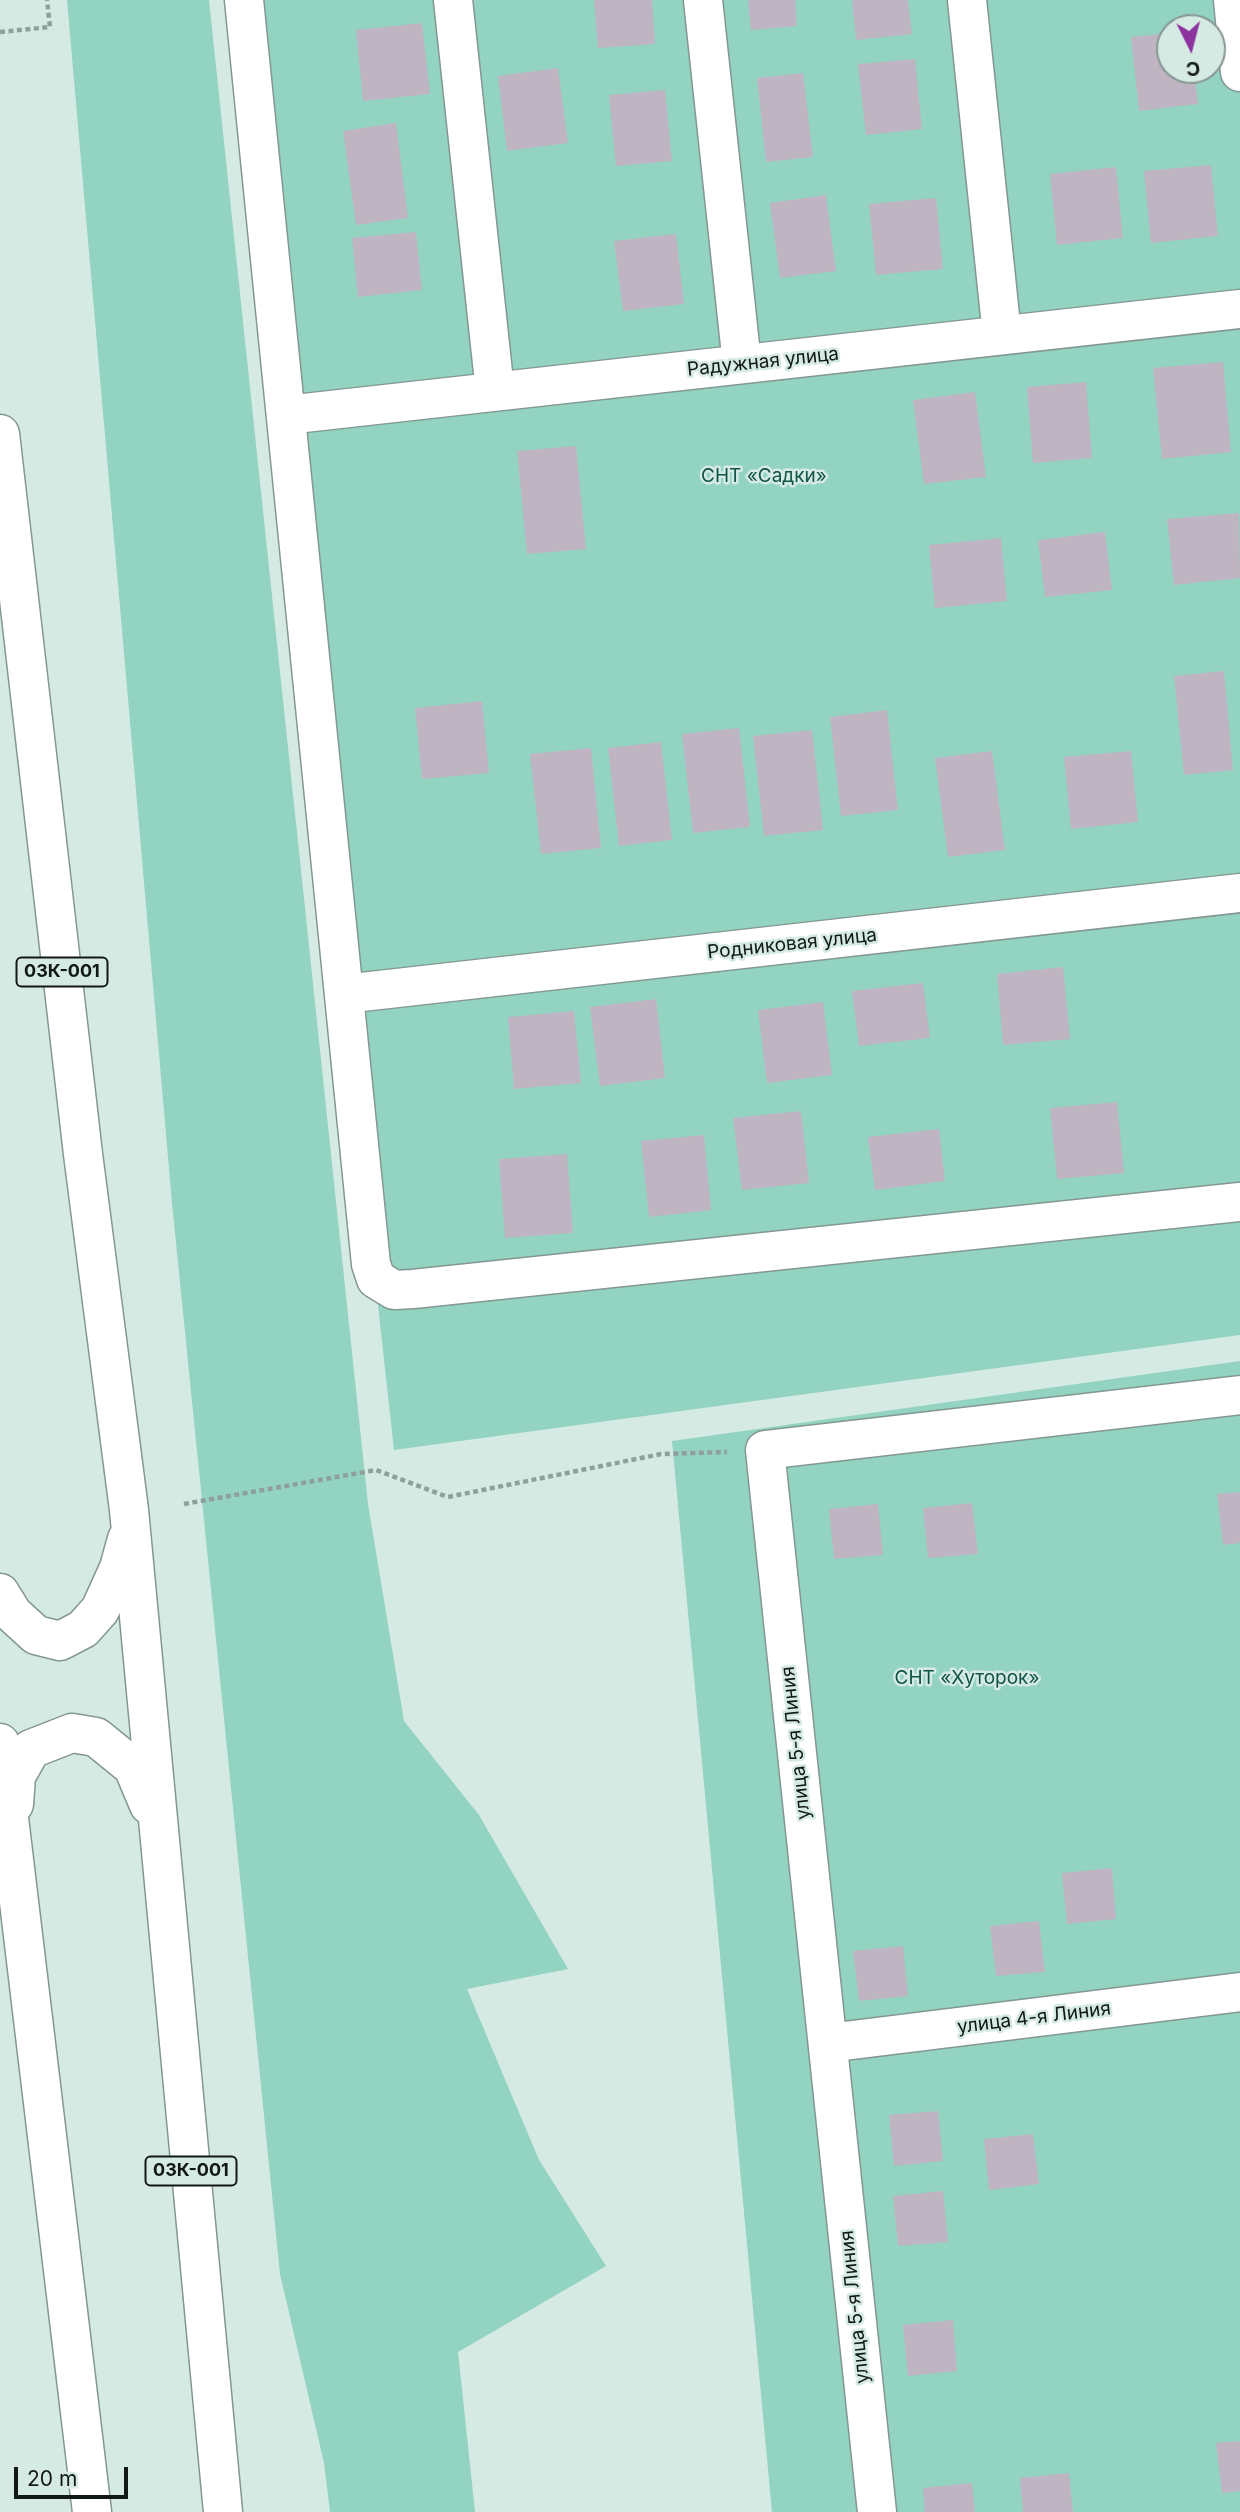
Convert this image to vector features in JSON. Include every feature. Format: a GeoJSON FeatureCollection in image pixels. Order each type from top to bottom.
{"type":"FeatureCollection","features":[{"type":"Feature","properties":{"kind":"street"},"geometry":{"type":"LineString","coordinates":[[244,0],[371,1264],[376,1279],[394,1290],[1240,1202]]}},
{"type":"Feature","properties":{"kind":"street"},"geometry":{"type":"LineString","coordinates":[[453,0],[495,391]]}},
{"type":"Feature","properties":{"kind":"street"},"geometry":{"type":"LineString","coordinates":[[703,0],[742,364]]}},
{"type":"Feature","properties":{"kind":"street"},"geometry":{"type":"LineString","coordinates":[[967,0],[1002,335]]}},
{"type":"Feature","properties":{"kind":"street"},"geometry":{"type":"LineString","coordinates":[[1233,0],[1240,72]]}},
{"type":"Feature","properties":{"kind":"street","name":"Радужная улица"},"geometry":{"type":"LineString","coordinates":[[286,415],[1240,309]]}},
{"type":"Feature","properties":{"kind":"street","name":"03К-001"},"geometry":{"type":"LineString","coordinates":[[0,434],[83,1154],[129,1510],[223,2512]]}},
{"type":"Feature","properties":{"kind":"street","name":"Родниковая улица"},"geometry":{"type":"LineString","coordinates":[[344,994],[1240,893]]}},
{"type":"Feature","properties":{"kind":"street"},"geometry":{"type":"LineString","coordinates":[[765,1450],[1240,1395]]}},
{"type":"Feature","properties":{"kind":"street","name":"улица 5-я Линия"},"geometry":{"type":"LineString","coordinates":[[765,1450],[877,2512]]}},
{"type":"Feature","properties":{"kind":"street","name":"03К-001"},"geometry":{"type":"LineString","coordinates":[[0,1593],[13,1614],[36,1635],[60,1641],[83,1629],[100,1610],[119,1568],[126,1546],[129,1510]]}},
{"type":"Feature","properties":{"kind":"street","name":"03К-001"},"geometry":{"type":"LineString","coordinates":[[10,1841],[16,1776],[31,1749],[72,1733],[96,1737],[133,1767],[159,1830]]}},
{"type":"Feature","properties":{"kind":"street","name":"03К-001"},"geometry":{"type":"LineString","coordinates":[[0,1743],[92,2512]]}},
{"type":"Feature","properties":{"kind":"street","name":"улица 4-я Линия"},"geometry":{"type":"LineString","coordinates":[[828,2043],[1240,1993]]}},
{"type":"Feature","properties":{"kind":"path"},"geometry":{"type":"LineString","coordinates":[[0,32],[50,27],[47,0]]}},
{"type":"Feature","properties":{"kind":"path"},"geometry":{"type":"LineString","coordinates":[[184,1504],[376,1469],[448,1497],[661,1454],[765,1450]]}},
{"type":"Feature","properties":{"kind":"green space"},"geometry":{"type":"Polygon","coordinates":[[[67,0],[209,0],[368,1504],[404,1721],[479,1815],[568,1969],[467,1989],[539,2160],[606,2266],[458,2352],[475,2512],[330,2512],[324,2463],[280,2274],[172,1203],[67,0]]]}},
{"type":"Feature","properties":{"kind":"green space","name":"СНТ «Садки»"},"geometry":{"type":"Polygon","coordinates":[[[234,0],[1240,0],[1240,1335],[394,1450],[234,0]]]}},
{"type":"Feature","properties":{"kind":"green space","name":"СНТ «Хуторок»"},"geometry":{"type":"Polygon","coordinates":[[[1240,1361],[1240,2512],[772,2512],[672,1441],[1240,1361]]]}},
{"type":"Feature","properties":{"kind":"building"},"geometry":{"type":"Polygon","coordinates":[[[594,0],[652,0],[655,44],[598,48],[594,0]]]}},
{"type":"Feature","properties":{"kind":"building"},"geometry":{"type":"Polygon","coordinates":[[[748,0],[795,0],[797,26],[751,30],[748,0]]]}},
{"type":"Feature","properties":{"kind":"building"},"geometry":{"type":"Polygon","coordinates":[[[852,0],[908,0],[912,34],[856,40],[852,0]]]}},
{"type":"Feature","properties":{"kind":"building"},"geometry":{"type":"Polygon","coordinates":[[[422,23],[430,94],[363,101],[356,30],[422,23]]]}},
{"type":"Feature","properties":{"kind":"building"},"geometry":{"type":"Polygon","coordinates":[[[1156,34],[1156,84],[1196,84],[1198,104],[1139,111],[1131,37],[1156,34]]]}},
{"type":"Feature","properties":{"kind":"building"},"geometry":{"type":"Polygon","coordinates":[[[915,59],[922,129],[866,135],[858,64],[915,59]]]}},
{"type":"Feature","properties":{"kind":"building"},"geometry":{"type":"Polygon","coordinates":[[[558,68],[568,143],[507,151],[498,76],[558,68]]]}},
{"type":"Feature","properties":{"kind":"building"},"geometry":{"type":"Polygon","coordinates":[[[803,73],[813,157],[766,162],[757,78],[803,73]]]}},
{"type":"Feature","properties":{"kind":"building"},"geometry":{"type":"Polygon","coordinates":[[[665,90],[672,161],[616,166],[609,95],[665,90]]]}},
{"type":"Feature","properties":{"kind":"building"},"geometry":{"type":"Polygon","coordinates":[[[396,123],[408,218],[356,225],[343,131],[396,123]]]}},
{"type":"Feature","properties":{"kind":"building"},"geometry":{"type":"Polygon","coordinates":[[[1211,165],[1218,236],[1151,243],[1144,171],[1211,165]]]}},
{"type":"Feature","properties":{"kind":"building"},"geometry":{"type":"Polygon","coordinates":[[[1116,167],[1123,238],[1057,245],[1050,174],[1116,167]]]}},
{"type":"Feature","properties":{"kind":"building"},"geometry":{"type":"Polygon","coordinates":[[[826,195],[836,271],[780,278],[770,203],[826,195]]]}},
{"type":"Feature","properties":{"kind":"building"},"geometry":{"type":"Polygon","coordinates":[[[936,198],[943,269],[876,275],[869,204],[936,198]]]}},
{"type":"Feature","properties":{"kind":"building"},"geometry":{"type":"Polygon","coordinates":[[[416,232],[422,290],[358,297],[352,238],[416,232]]]}},
{"type":"Feature","properties":{"kind":"building"},"geometry":{"type":"Polygon","coordinates":[[[676,234],[684,304],[623,311],[614,241],[676,234]]]}},
{"type":"Feature","properties":{"kind":"building"},"geometry":{"type":"Polygon","coordinates":[[[1223,362],[1231,452],[1162,459],[1153,368],[1223,362]]]}},
{"type":"Feature","properties":{"kind":"building"},"geometry":{"type":"Polygon","coordinates":[[[1086,382],[1092,458],[1033,463],[1027,387],[1086,382]]]}},
{"type":"Feature","properties":{"kind":"building"},"geometry":{"type":"Polygon","coordinates":[[[975,392],[986,477],[924,484],[913,400],[975,392]]]}},
{"type":"Feature","properties":{"kind":"building"},"geometry":{"type":"Polygon","coordinates":[[[576,446],[586,549],[527,554],[517,451],[576,446]]]}},
{"type":"Feature","properties":{"kind":"building"},"geometry":{"type":"Polygon","coordinates":[[[1239,513],[1240,578],[1174,585],[1167,519],[1239,513]]]}},
{"type":"Feature","properties":{"kind":"building"},"geometry":{"type":"Polygon","coordinates":[[[1105,532],[1112,590],[1045,597],[1038,540],[1105,532]]]}},
{"type":"Feature","properties":{"kind":"building"},"geometry":{"type":"Polygon","coordinates":[[[1001,538],[1007,601],[935,608],[929,545],[1001,538]]]}},
{"type":"Feature","properties":{"kind":"building"},"geometry":{"type":"Polygon","coordinates":[[[1224,671],[1233,770],[1184,775],[1174,676],[1224,671]]]}},
{"type":"Feature","properties":{"kind":"building"},"geometry":{"type":"Polygon","coordinates":[[[482,701],[489,773],[422,779],[415,708],[482,701]]]}},
{"type":"Feature","properties":{"kind":"building"},"geometry":{"type":"Polygon","coordinates":[[[887,710],[898,810],[841,816],[830,717],[887,710]]]}},
{"type":"Feature","properties":{"kind":"building"},"geometry":{"type":"Polygon","coordinates":[[[739,728],[750,827],[693,833],[682,734],[739,728]]]}},
{"type":"Feature","properties":{"kind":"building"},"geometry":{"type":"Polygon","coordinates":[[[812,730],[823,830],[764,836],[753,736],[812,730]]]}},
{"type":"Feature","properties":{"kind":"building"},"geometry":{"type":"Polygon","coordinates":[[[661,742],[672,840],[619,846],[608,748],[661,742]]]}},
{"type":"Feature","properties":{"kind":"building"},"geometry":{"type":"Polygon","coordinates":[[[591,748],[601,848],[541,854],[530,754],[591,748]]]}},
{"type":"Feature","properties":{"kind":"building"},"geometry":{"type":"Polygon","coordinates":[[[992,751],[1005,850],[948,857],[935,758],[992,751]]]}},
{"type":"Feature","properties":{"kind":"building"},"geometry":{"type":"Polygon","coordinates":[[[1131,751],[1138,822],[1071,829],[1064,757],[1131,751]]]}},
{"type":"Feature","properties":{"kind":"building"},"geometry":{"type":"Polygon","coordinates":[[[1063,967],[1070,1039],[1003,1045],[997,974],[1063,967]]]}},
{"type":"Feature","properties":{"kind":"building"},"geometry":{"type":"Polygon","coordinates":[[[923,983],[930,1038],[859,1046],[852,991],[923,983]]]}},
{"type":"Feature","properties":{"kind":"building"},"geometry":{"type":"Polygon","coordinates":[[[656,999],[665,1078],[600,1086],[590,1007],[656,999]]]}},
{"type":"Feature","properties":{"kind":"building"},"geometry":{"type":"Polygon","coordinates":[[[823,1002],[832,1075],[767,1083],[758,1010],[823,1002]]]}},
{"type":"Feature","properties":{"kind":"building"},"geometry":{"type":"Polygon","coordinates":[[[574,1011],[581,1083],[514,1089],[508,1017],[574,1011]]]}},
{"type":"Feature","properties":{"kind":"building"},"geometry":{"type":"Polygon","coordinates":[[[1117,1102],[1124,1173],[1057,1179],[1050,1108],[1117,1102]]]}},
{"type":"Feature","properties":{"kind":"building"},"geometry":{"type":"Polygon","coordinates":[[[801,1111],[809,1183],[742,1190],[733,1118],[801,1111]]]}},
{"type":"Feature","properties":{"kind":"building"},"geometry":{"type":"Polygon","coordinates":[[[939,1129],[945,1181],[875,1190],[868,1137],[939,1129]]]}},
{"type":"Feature","properties":{"kind":"building"},"geometry":{"type":"Polygon","coordinates":[[[704,1135],[711,1210],[649,1217],[641,1141],[704,1135]]]}},
{"type":"Feature","properties":{"kind":"building"},"geometry":{"type":"Polygon","coordinates":[[[567,1154],[573,1233],[505,1238],[499,1159],[567,1154]]]}},
{"type":"Feature","properties":{"kind":"building"},"geometry":{"type":"Polygon","coordinates":[[[1240,1492],[1240,1543],[1223,1545],[1217,1494],[1240,1492]]]}},
{"type":"Feature","properties":{"kind":"building"},"geometry":{"type":"Polygon","coordinates":[[[972,1503],[978,1554],[928,1558],[923,1508],[972,1503]]]}},
{"type":"Feature","properties":{"kind":"building"},"geometry":{"type":"Polygon","coordinates":[[[878,1504],[883,1555],[834,1559],[829,1509],[878,1504]]]}},
{"type":"Feature","properties":{"kind":"building"},"geometry":{"type":"Polygon","coordinates":[[[1112,1868],[1116,1919],[1067,1924],[1062,1873],[1112,1868]]]}},
{"type":"Feature","properties":{"kind":"building"},"geometry":{"type":"Polygon","coordinates":[[[1039,1921],[1045,1972],[996,1976],[990,1926],[1039,1921]]]}},
{"type":"Feature","properties":{"kind":"building"},"geometry":{"type":"Polygon","coordinates":[[[903,1946],[908,1996],[859,2001],[853,1951],[903,1946]]]}},
{"type":"Feature","properties":{"kind":"building"},"geometry":{"type":"Polygon","coordinates":[[[938,2111],[943,2161],[894,2166],[889,2115],[938,2111]]]}},
{"type":"Feature","properties":{"kind":"building"},"geometry":{"type":"Polygon","coordinates":[[[1033,2134],[1039,2184],[989,2190],[984,2139],[1033,2134]]]}},
{"type":"Feature","properties":{"kind":"building"},"geometry":{"type":"Polygon","coordinates":[[[943,2191],[948,2242],[898,2246],[893,2196],[943,2191]]]}},
{"type":"Feature","properties":{"kind":"building"},"geometry":{"type":"Polygon","coordinates":[[[953,2320],[957,2371],[908,2376],[903,2325],[953,2320]]]}},
{"type":"Feature","properties":{"kind":"building"},"geometry":{"type":"Polygon","coordinates":[[[1240,2441],[1240,2491],[1222,2493],[1216,2443],[1240,2441]]]}},
{"type":"Feature","properties":{"kind":"building"},"geometry":{"type":"Polygon","coordinates":[[[1069,2473],[1073,2512],[1023,2512],[1020,2478],[1069,2473]]]}},
{"type":"Feature","properties":{"kind":"building"},"geometry":{"type":"Polygon","coordinates":[[[972,2483],[975,2512],[925,2512],[923,2488],[972,2483]]]}}]}
